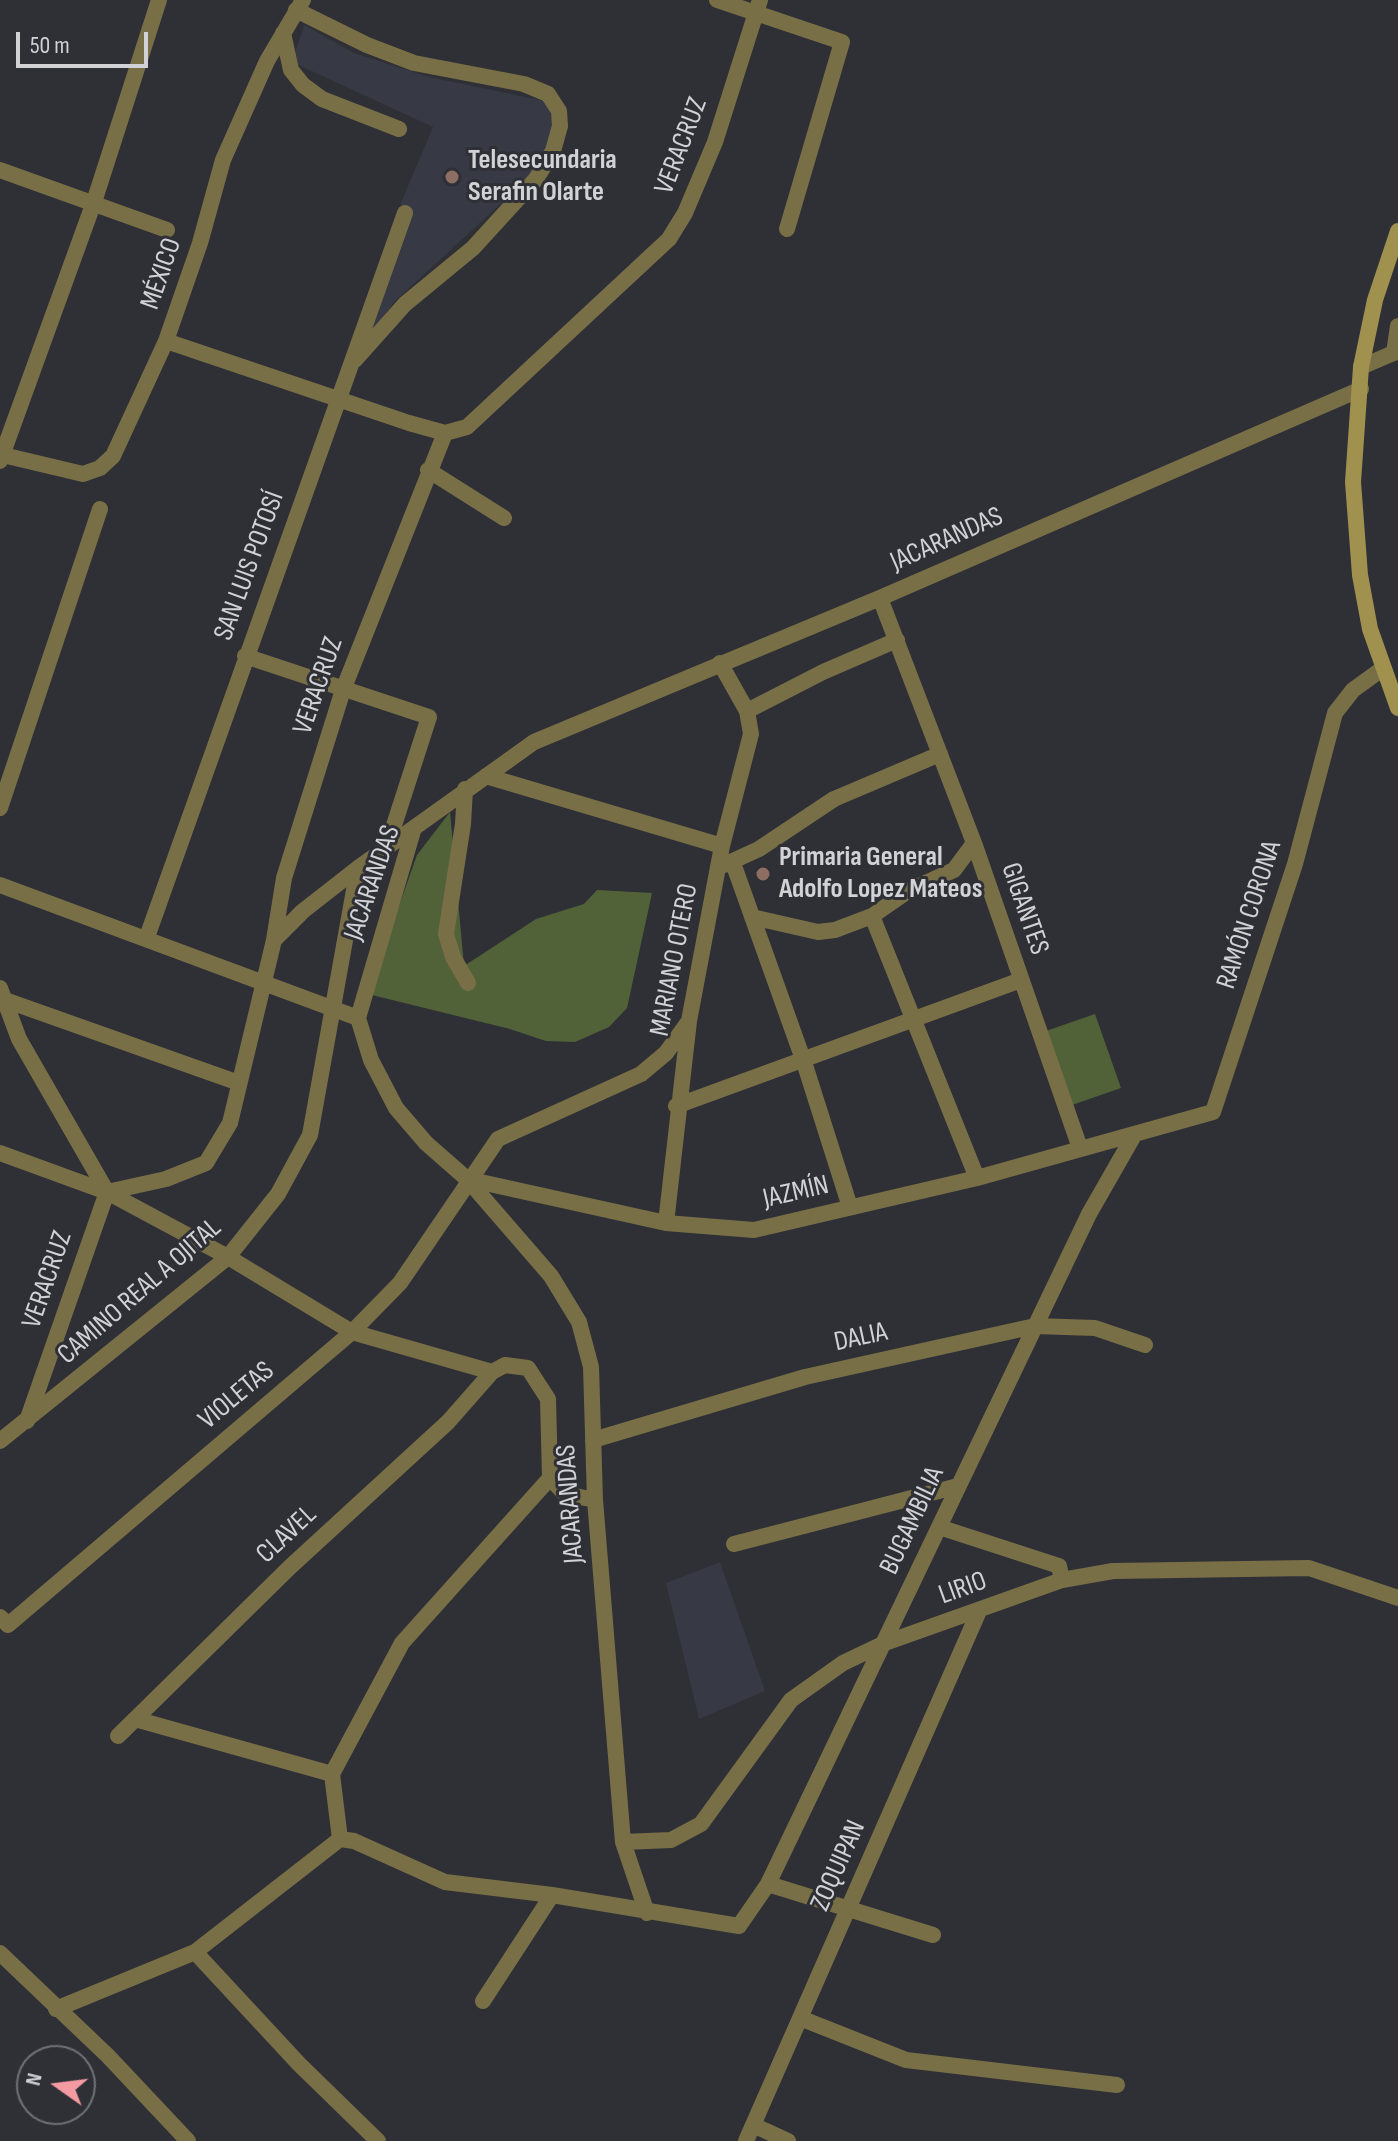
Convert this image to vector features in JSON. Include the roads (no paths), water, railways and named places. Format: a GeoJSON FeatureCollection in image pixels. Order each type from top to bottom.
{"type":"FeatureCollection","features":[{"type":"Feature","properties":{"kind":"main road"},"geometry":{"type":"LineString","coordinates":[[1398,231],[1375,300],[1361,367],[1353,482],[1360,575],[1382,669],[1398,708]]}},
{"type":"Feature","properties":{"kind":"street"},"geometry":{"type":"LineString","coordinates":[[717,0],[758,7],[842,42],[787,229]]}},
{"type":"Feature","properties":{"kind":"street"},"geometry":{"type":"LineString","coordinates":[[1,458],[94,202],[155,1]]}},
{"type":"Feature","properties":{"kind":"street"},"geometry":{"type":"LineString","coordinates":[[299,5],[367,45],[414,63],[492,77],[548,94],[559,111],[560,126],[553,151],[536,179],[473,248],[405,304],[352,363]]}},
{"type":"Feature","properties":{"kind":"street","name":"MÉXICO"},"geometry":{"type":"LineString","coordinates":[[1,458],[83,474],[100,468],[113,456],[166,341],[200,243],[223,160],[299,5]]}},
{"type":"Feature","properties":{"kind":"street","name":"VERACRUZ"},"geometry":{"type":"LineString","coordinates":[[27,1421],[107,1192],[166,1179],[206,1163],[230,1123],[274,940],[284,878],[343,690],[445,433],[467,427],[669,239],[685,213],[715,142],[758,7]]}},
{"type":"Feature","properties":{"kind":"street"},"geometry":{"type":"LineString","coordinates":[[283,33],[291,70],[303,85],[322,99],[399,129]]}},
{"type":"Feature","properties":{"kind":"street"},"geometry":{"type":"LineString","coordinates":[[0,170],[167,230]]}},
{"type":"Feature","properties":{"kind":"street","name":"SAN LUIS POTOSÍ"},"geometry":{"type":"LineString","coordinates":[[147,937],[405,213]]}},
{"type":"Feature","properties":{"kind":"street"},"geometry":{"type":"LineString","coordinates":[[1361,367],[1396,352],[1398,326]]}},
{"type":"Feature","properties":{"kind":"street"},"geometry":{"type":"LineString","coordinates":[[166,341],[445,433]]}},
{"type":"Feature","properties":{"kind":"street","name":"JACARANDAS"},"geometry":{"type":"LineString","coordinates":[[647,1913],[623,1842],[595,1500],[591,1367],[579,1322],[551,1276],[467,1179],[426,1143],[396,1108],[371,1060],[358,1018],[414,830],[465,789],[534,742],[880,598],[1361,389]]}},
{"type":"Feature","properties":{"kind":"street"},"geometry":{"type":"LineString","coordinates":[[428,470],[504,518]]}},
{"type":"Feature","properties":{"kind":"street"},"geometry":{"type":"LineString","coordinates":[[0,808],[100,509]]}},
{"type":"Feature","properties":{"kind":"street","name":"GIGANTES"},"geometry":{"type":"LineString","coordinates":[[880,598],[974,843],[1080,1148]]}},
{"type":"Feature","properties":{"kind":"street"},"geometry":{"type":"LineString","coordinates":[[747,711],[823,672],[897,640]]}},
{"type":"Feature","properties":{"kind":"street"},"geometry":{"type":"LineString","coordinates":[[245,656],[429,717],[386,852]]}},
{"type":"Feature","properties":{"kind":"street","name":"MARIANO OTERO"},"geometry":{"type":"LineString","coordinates":[[666,1223],[676,1106],[689,1021],[726,865],[722,846],[751,734],[747,711],[720,663]]}},
{"type":"Feature","properties":{"kind":"street","name":"RAMÓN CORONA"},"geometry":{"type":"LineString","coordinates":[[1133,1137],[1213,1112],[1295,864],[1335,713],[1353,690],[1382,669]]}},
{"type":"Feature","properties":{"kind":"street"},"geometry":{"type":"LineString","coordinates":[[850,1207],[804,1062],[752,917],[726,865],[834,799],[940,754]]}},
{"type":"Feature","properties":{"kind":"street"},"geometry":{"type":"LineString","coordinates":[[486,776],[722,846]]}},
{"type":"Feature","properties":{"kind":"street"},"geometry":{"type":"LineString","coordinates":[[465,789],[463,824],[446,934],[453,957],[468,983]]}},
{"type":"Feature","properties":{"kind":"street"},"geometry":{"type":"LineString","coordinates":[[274,940],[303,911],[414,830]]}},
{"type":"Feature","properties":{"kind":"street"},"geometry":{"type":"LineString","coordinates":[[752,917],[818,932],[835,930],[872,916],[908,891],[954,870],[974,843]]}},
{"type":"Feature","properties":{"kind":"street","name":"CAMINO REAL A OJITAL"},"geometry":{"type":"LineString","coordinates":[[0,1441],[228,1257],[278,1194],[310,1135],[330,1008],[358,868]]}},
{"type":"Feature","properties":{"kind":"street"},"geometry":{"type":"LineString","coordinates":[[0,885],[147,937],[358,1018]]}},
{"type":"Feature","properties":{"kind":"street"},"geometry":{"type":"LineString","coordinates":[[872,916],[977,1178]]}},
{"type":"Feature","properties":{"kind":"street"},"geometry":{"type":"LineString","coordinates":[[676,1106],[804,1062],[1021,980]]}},
{"type":"Feature","properties":{"kind":"street"},"geometry":{"type":"LineString","coordinates":[[2,994],[239,1083]]}},
{"type":"Feature","properties":{"kind":"street"},"geometry":{"type":"LineString","coordinates":[[2,994],[19,1039],[107,1192]]}},
{"type":"Feature","properties":{"kind":"street"},"geometry":{"type":"LineString","coordinates":[[0,1017],[19,1039]]}},
{"type":"Feature","properties":{"kind":"street","name":"VIOLETAS"},"geometry":{"type":"LineString","coordinates":[[4,1621],[352,1332],[400,1283],[467,1179],[498,1139],[641,1074],[666,1053],[689,1021]]}},
{"type":"Feature","properties":{"kind":"street","name":"JAZMÍN"},"geometry":{"type":"LineString","coordinates":[[467,1179],[666,1223],[754,1230],[977,1178],[1080,1148],[1133,1137]]}},
{"type":"Feature","properties":{"kind":"street","name":"BUGAMBILIA"},"geometry":{"type":"LineString","coordinates":[[647,1913],[739,1926],[768,1884],[1089,1214],[1133,1137]]}},
{"type":"Feature","properties":{"kind":"street"},"geometry":{"type":"LineString","coordinates":[[0,1153],[107,1192],[228,1257],[352,1332],[492,1372],[517,1364],[535,1375],[548,1399],[550,1478],[565,1494],[595,1500]]}},
{"type":"Feature","properties":{"kind":"street","name":"DALIA"},"geometry":{"type":"LineString","coordinates":[[593,1440],[805,1377],[1035,1326],[1095,1328],[1145,1345]]}},
{"type":"Feature","properties":{"kind":"street","name":"CLAVEL"},"geometry":{"type":"LineString","coordinates":[[118,1736],[290,1567],[448,1422],[492,1372]]}},
{"type":"Feature","properties":{"kind":"street"},"geometry":{"type":"LineString","coordinates":[[340,1839],[332,1774],[402,1643],[550,1478]]}},
{"type":"Feature","properties":{"kind":"street"},"geometry":{"type":"LineString","coordinates":[[734,1544],[958,1486]]}},
{"type":"Feature","properties":{"kind":"street"},"geometry":{"type":"LineString","coordinates":[[939,1527],[1059,1566],[1062,1580]]}},
{"type":"Feature","properties":{"kind":"street","name":"LIRIO"},"geometry":{"type":"LineString","coordinates":[[623,1842],[671,1840],[701,1824],[791,1700],[843,1663],[885,1643],[1062,1580],[1113,1571],[1309,1568],[1398,1598]]}},
{"type":"Feature","properties":{"kind":"street","name":"ZOQUIPAN"},"geometry":{"type":"LineString","coordinates":[[750,2133],[979,1611]]}},
{"type":"Feature","properties":{"kind":"street"},"geometry":{"type":"LineString","coordinates":[[135,1719],[332,1774]]}},
{"type":"Feature","properties":{"kind":"street"},"geometry":{"type":"LineString","coordinates":[[56,2009],[195,1952],[340,1839],[354,1841],[445,1882],[552,1895],[647,1913]]}},
{"type":"Feature","properties":{"kind":"street"},"geometry":{"type":"LineString","coordinates":[[768,1884],[847,1911],[933,1935]]}},
{"type":"Feature","properties":{"kind":"street"},"geometry":{"type":"LineString","coordinates":[[483,2001],[552,1895]]}},
{"type":"Feature","properties":{"kind":"street"},"geometry":{"type":"LineString","coordinates":[[195,1952],[299,2064],[378,2141]]}},
{"type":"Feature","properties":{"kind":"street"},"geometry":{"type":"LineString","coordinates":[[0,1953],[108,2056],[188,2141]]}},
{"type":"Feature","properties":{"kind":"street"},"geometry":{"type":"LineString","coordinates":[[800,2018],[906,2060],[1117,2085]]}},
{"type":"Feature","properties":{"kind":"street"},"geometry":{"type":"LineString","coordinates":[[750,2133],[788,2141]]}},
{"type":"Feature","properties":{"kind":"place","name":"Telesecundaria Serafin Olarte"},"geometry":{"type":"Point","coordinates":[452,177]}},
{"type":"Feature","properties":{"kind":"place","name":"Primaria General Adolfo Lopez Mateos"},"geometry":{"type":"Point","coordinates":[763,874]}}]}
